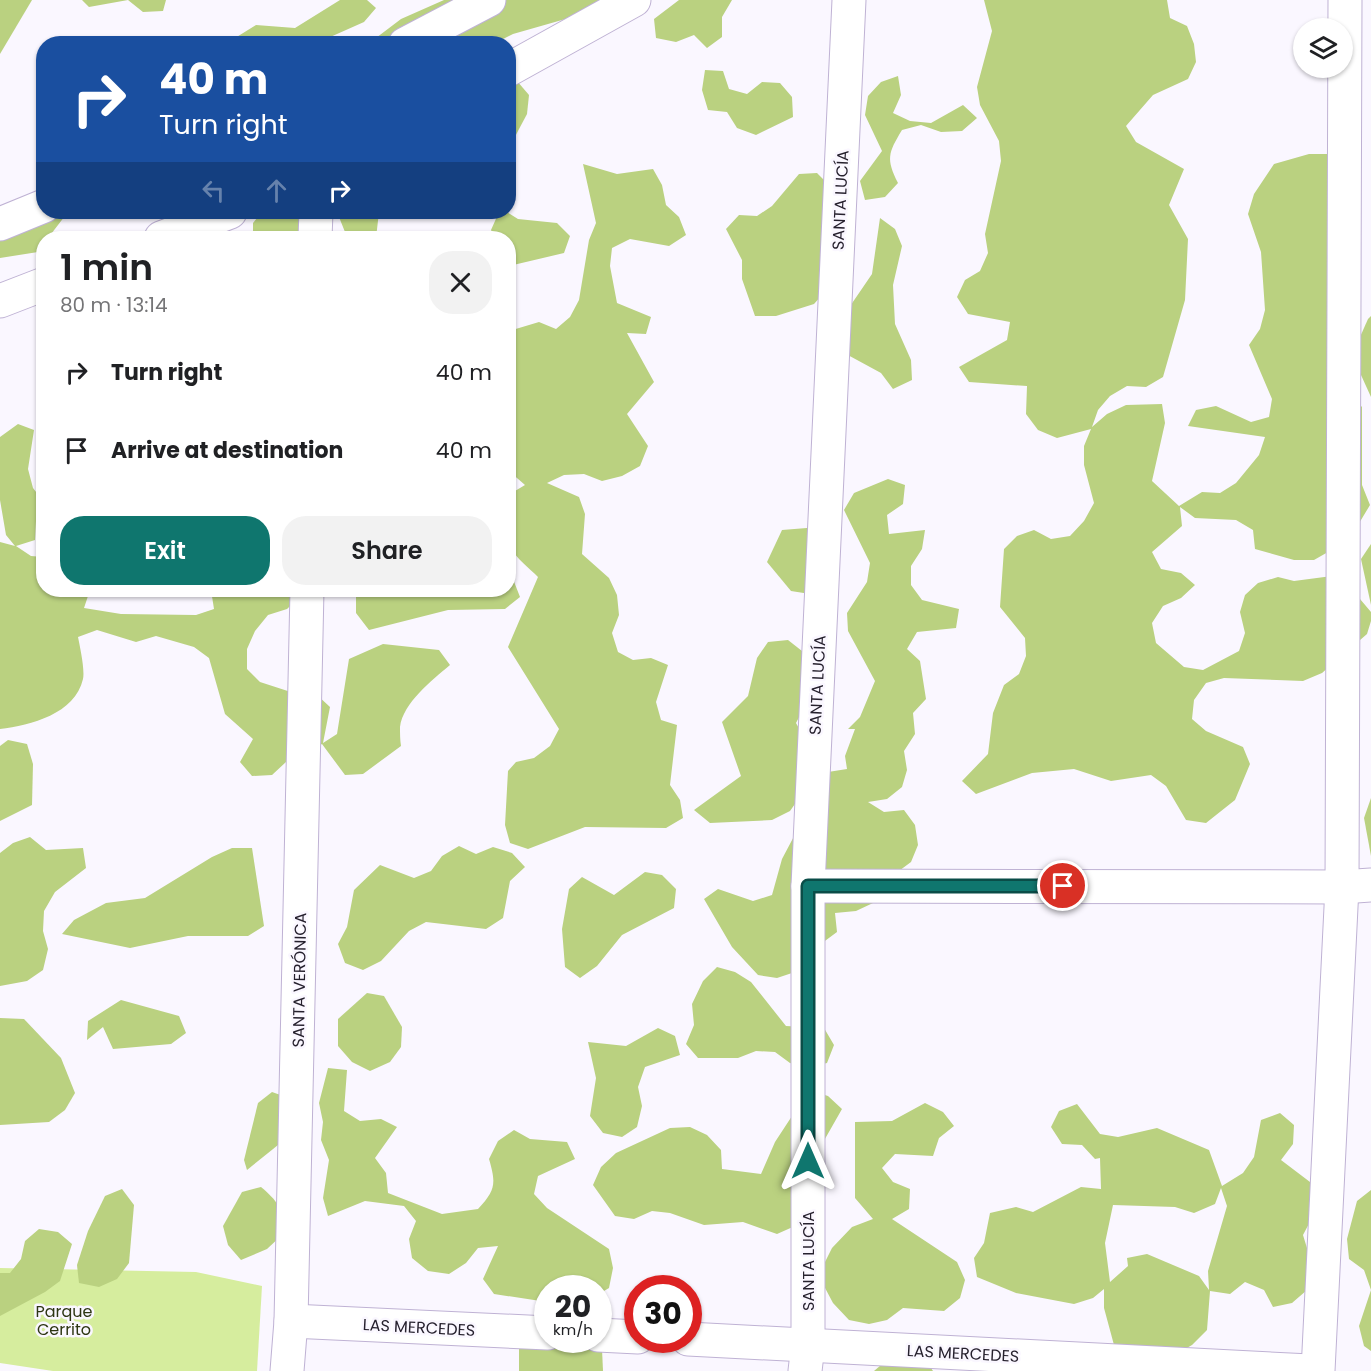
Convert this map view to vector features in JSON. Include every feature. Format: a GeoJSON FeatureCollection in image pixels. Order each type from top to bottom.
{"type":"FeatureCollection","features":[{"type":"Feature","properties":{"kind":"street"},"geometry":{"type":"LineString","coordinates":[[420,36],[489,0]]}},
{"type":"Feature","properties":{"kind":"street"},"geometry":{"type":"LineString","coordinates":[[516,66],[634,0]]}},
{"type":"Feature","properties":{"kind":"street","name":"SANTA LUCÍA"},"geometry":{"type":"LineString","coordinates":[[806,1358],[808,886],[849,0]]}},
{"type":"Feature","properties":{"kind":"street"},"geometry":{"type":"LineString","coordinates":[[1318,1371],[1356,886],[1346,0]]}},
{"type":"Feature","properties":{"kind":"street"},"geometry":{"type":"LineString","coordinates":[[0,224],[36,209]]}},
{"type":"Feature","properties":{"kind":"street"},"geometry":{"type":"LineString","coordinates":[[180,231],[211,219]]}},
{"type":"Feature","properties":{"kind":"street"},"geometry":{"type":"LineString","coordinates":[[0,302],[36,287]]}},
{"type":"Feature","properties":{"kind":"street","name":"SANTA VERÓNICA"},"geometry":{"type":"LineString","coordinates":[[287,1371],[291,1321],[307,597]]}},
{"type":"Feature","properties":{"kind":"street"},"geometry":{"type":"LineString","coordinates":[[808,886],[1356,886]]}},
{"type":"Feature","properties":{"kind":"street","name":"LAS MERCEDES"},"geometry":{"type":"LineString","coordinates":[[291,1321],[534,1332]]}},
{"type":"Feature","properties":{"kind":"street","name":"LAS MERCEDES"},"geometry":{"type":"LineString","coordinates":[[702,1341],[806,1358],[1310,1371]]}},
{"type":"Feature","properties":{"kind":"green space"},"geometry":{"type":"Polygon","coordinates":[[[0,0],[32,0],[0,54],[0,0]]]}},
{"type":"Feature","properties":{"kind":"green space"},"geometry":{"type":"Polygon","coordinates":[[[82,0],[128,0],[89,7],[82,0]]]}},
{"type":"Feature","properties":{"kind":"green space"},"geometry":{"type":"Polygon","coordinates":[[[128,0],[166,0],[163,11],[143,12],[128,0]]]}},
{"type":"Feature","properties":{"kind":"green space"},"geometry":{"type":"Polygon","coordinates":[[[340,0],[367,0],[376,8],[364,22],[332,36],[238,36],[256,25],[295,28],[340,0]]]}},
{"type":"Feature","properties":{"kind":"green space"},"geometry":{"type":"Polygon","coordinates":[[[444,0],[600,0],[569,18],[509,36],[379,36],[401,19],[444,0]]]}},
{"type":"Feature","properties":{"kind":"green space"},"geometry":{"type":"Polygon","coordinates":[[[679,0],[732,0],[722,17],[722,37],[707,48],[694,35],[676,42],[656,38],[654,19],[679,0]]]}},
{"type":"Feature","properties":{"kind":"green space"},"geometry":{"type":"Polygon","coordinates":[[[984,0],[1167,0],[1170,18],[1187,26],[1194,44],[1196,62],[1188,79],[1153,95],[1126,126],[1136,142],[1184,169],[1169,205],[1188,239],[1185,300],[1163,377],[1146,387],[1127,386],[1110,396],[1098,410],[1092,427],[1107,414],[1126,405],[1162,404],[1165,423],[1152,481],[1179,506],[1202,492],[1220,493],[1236,483],[1259,455],[1265,437],[1188,426],[1196,410],[1216,406],[1251,422],[1269,417],[1272,399],[1249,345],[1260,329],[1265,310],[1261,252],[1248,214],[1254,194],[1274,164],[1309,154],[1346,154],[1337,381],[1362,407],[1362,485],[1370,505],[1349,540],[1314,560],[1294,560],[1255,549],[1253,530],[1236,520],[1195,518],[1180,507],[1182,526],[1152,552],[1161,569],[1181,573],[1195,585],[1181,598],[1163,606],[1152,623],[1156,643],[1184,667],[1203,670],[1239,651],[1245,633],[1240,612],[1245,595],[1258,583],[1278,577],[1294,581],[1332,576],[1349,586],[1371,612],[1371,621],[1367,634],[1322,673],[1303,681],[1224,678],[1206,683],[1194,700],[1192,719],[1206,731],[1243,747],[1250,764],[1235,800],[1206,823],[1186,820],[1166,786],[1151,775],[1111,781],[1074,769],[1032,773],[976,794],[962,781],[988,754],[993,713],[1004,685],[1019,674],[1026,656],[1025,638],[1000,607],[1004,549],[1017,536],[1034,530],[1051,539],[1070,536],[1084,521],[1094,503],[1084,465],[1084,446],[1091,429],[1057,438],[1038,430],[1026,414],[1027,386],[969,382],[959,367],[1007,340],[1010,322],[968,314],[957,297],[965,280],[980,271],[988,253],[985,234],[1001,161],[999,141],[980,105],[977,87],[992,31],[984,0]]]}},
{"type":"Feature","properties":{"kind":"green space"},"geometry":{"type":"Polygon","coordinates":[[[705,70],[723,71],[729,89],[747,94],[762,82],[780,83],[792,97],[793,117],[756,135],[737,128],[727,112],[708,110],[702,90],[705,70]]]}},
{"type":"Feature","properties":{"kind":"green space"},"geometry":{"type":"Polygon","coordinates":[[[898,76],[901,95],[893,113],[910,121],[931,123],[963,105],[977,118],[962,131],[941,132],[921,125],[902,130],[890,156],[898,183],[885,197],[865,200],[860,181],[882,151],[865,115],[868,96],[881,82],[898,76]]]}},
{"type":"Feature","properties":{"kind":"green space"},"geometry":{"type":"Polygon","coordinates":[[[516,81],[529,95],[527,114],[516,135],[516,81]]]}},
{"type":"Feature","properties":{"kind":"green space"},"geometry":{"type":"Polygon","coordinates":[[[583,164],[617,174],[653,169],[662,185],[666,205],[679,217],[686,235],[669,246],[630,239],[612,248],[610,266],[617,303],[651,317],[646,334],[627,333],[654,382],[627,414],[648,446],[640,466],[622,476],[602,481],[584,474],[564,475],[547,483],[579,497],[585,514],[582,554],[609,578],[617,595],[619,615],[612,633],[618,652],[633,660],[651,658],[668,665],[656,702],[661,720],[677,725],[670,785],[680,800],[683,818],[666,828],[585,827],[528,849],[510,843],[505,825],[508,771],[516,762],[534,758],[550,746],[559,729],[508,647],[538,577],[516,555],[516,490],[525,485],[516,477],[516,329],[539,322],[556,329],[570,317],[579,300],[589,240],[596,223],[583,164]]]}},
{"type":"Feature","properties":{"kind":"green space"},"geometry":{"type":"Polygon","coordinates":[[[817,173],[830,186],[839,276],[814,304],[776,316],[755,316],[742,279],[742,260],[726,229],[739,215],[757,216],[772,206],[799,174],[817,173]]]}},
{"type":"Feature","properties":{"kind":"green space"},"geometry":{"type":"Polygon","coordinates":[[[36,195],[36,219],[63,219],[53,231],[36,231],[36,252],[0,258],[0,220],[36,195]]]}},
{"type":"Feature","properties":{"kind":"green space"},"geometry":{"type":"Polygon","coordinates":[[[516,218],[557,223],[570,236],[564,253],[516,264],[516,231],[491,230],[496,219],[516,218]]]}},
{"type":"Feature","properties":{"kind":"green space"},"geometry":{"type":"Polygon","coordinates":[[[880,218],[895,229],[902,246],[893,285],[895,324],[911,360],[912,380],[893,389],[881,373],[846,354],[844,315],[872,274],[880,218]]]}},
{"type":"Feature","properties":{"kind":"green space"},"geometry":{"type":"Polygon","coordinates":[[[256,219],[302,219],[310,231],[253,231],[253,223],[256,219]]]}},
{"type":"Feature","properties":{"kind":"green space"},"geometry":{"type":"Polygon","coordinates":[[[340,219],[378,219],[377,231],[345,231],[340,219]]]}},
{"type":"Feature","properties":{"kind":"green space"},"geometry":{"type":"Polygon","coordinates":[[[1371,316],[1371,397],[1361,375],[1360,337],[1371,316]]]}},
{"type":"Feature","properties":{"kind":"green space"},"geometry":{"type":"Polygon","coordinates":[[[18,424],[34,430],[28,469],[36,492],[35,540],[16,546],[31,556],[36,556],[36,597],[88,597],[84,608],[121,614],[196,615],[214,609],[212,597],[300,597],[287,609],[268,615],[255,631],[247,649],[247,669],[260,682],[297,694],[316,694],[330,707],[323,743],[337,734],[349,659],[383,644],[439,650],[450,665],[419,693],[407,709],[400,727],[401,746],[363,774],[345,775],[322,744],[286,762],[272,775],[252,776],[240,762],[253,739],[225,714],[209,658],[194,647],[156,636],[136,642],[97,630],[78,637],[83,679],[71,701],[50,716],[38,721],[0,729],[0,542],[15,546],[6,535],[0,500],[0,437],[18,424]]]}},
{"type":"Feature","properties":{"kind":"green space"},"geometry":{"type":"Polygon","coordinates":[[[888,479],[905,485],[903,504],[887,515],[889,534],[925,530],[922,549],[911,566],[911,585],[922,600],[959,609],[956,628],[917,632],[907,649],[920,661],[926,699],[913,713],[915,734],[904,751],[907,770],[902,787],[887,799],[868,802],[884,812],[904,810],[915,825],[918,845],[911,862],[880,885],[873,903],[856,911],[835,913],[837,932],[806,955],[795,972],[777,978],[758,975],[732,947],[704,899],[718,889],[753,901],[772,895],[782,859],[828,772],[847,769],[845,756],[855,729],[848,729],[860,717],[875,681],[848,631],[847,613],[867,582],[870,563],[844,510],[854,493],[888,479]]]}},
{"type":"Feature","properties":{"kind":"green space"},"geometry":{"type":"Polygon","coordinates":[[[819,527],[810,594],[791,591],[767,562],[782,530],[819,527]]]}},
{"type":"Feature","properties":{"kind":"green space"},"geometry":{"type":"Polygon","coordinates":[[[1371,544],[1371,605],[1361,559],[1371,544]]]}},
{"type":"Feature","properties":{"kind":"green space"},"geometry":{"type":"Polygon","coordinates":[[[516,587],[520,597],[505,609],[448,610],[369,630],[356,613],[356,597],[516,597],[516,587]]]}},
{"type":"Feature","properties":{"kind":"green space"},"geometry":{"type":"Polygon","coordinates":[[[788,640],[802,651],[814,688],[796,723],[814,756],[802,794],[790,811],[772,820],[710,823],[694,810],[741,776],[722,722],[748,696],[757,658],[768,642],[788,640]]]}},
{"type":"Feature","properties":{"kind":"green space"},"geometry":{"type":"Polygon","coordinates":[[[8,740],[27,744],[33,764],[32,805],[0,821],[0,746],[8,740]]]}},
{"type":"Feature","properties":{"kind":"green space"},"geometry":{"type":"Polygon","coordinates":[[[1371,798],[1371,856],[1364,818],[1371,798]]]}},
{"type":"Feature","properties":{"kind":"green space"},"geometry":{"type":"Polygon","coordinates":[[[30,837],[46,850],[83,848],[86,868],[55,892],[44,911],[43,931],[48,949],[43,970],[27,981],[0,986],[0,853],[13,843],[30,837]]]}},
{"type":"Feature","properties":{"kind":"green space"},"geometry":{"type":"Polygon","coordinates":[[[459,846],[476,854],[493,847],[512,853],[525,867],[510,881],[503,918],[486,929],[426,922],[409,931],[381,961],[363,970],[345,963],[338,944],[347,927],[354,890],[380,865],[414,878],[431,871],[442,856],[459,846]]]}},
{"type":"Feature","properties":{"kind":"green space"},"geometry":{"type":"Polygon","coordinates":[[[232,848],[252,848],[264,926],[248,936],[188,936],[130,948],[62,934],[74,920],[106,903],[145,898],[212,857],[232,848]]]}},
{"type":"Feature","properties":{"kind":"green space"},"geometry":{"type":"Polygon","coordinates":[[[645,872],[662,875],[676,889],[674,908],[622,935],[597,966],[580,978],[565,967],[562,929],[569,889],[582,877],[614,895],[645,872]]]}},
{"type":"Feature","properties":{"kind":"green space"},"geometry":{"type":"Polygon","coordinates":[[[717,967],[735,972],[751,982],[786,1026],[824,1028],[834,1045],[827,1063],[808,1068],[790,1063],[775,1052],[756,1051],[738,1058],[698,1058],[686,1044],[694,1025],[692,1004],[703,981],[717,967]]]}},
{"type":"Feature","properties":{"kind":"green space"},"geometry":{"type":"Polygon","coordinates":[[[367,993],[384,996],[402,1027],[401,1047],[390,1062],[370,1071],[352,1062],[338,1046],[338,1019],[367,993]]]}},
{"type":"Feature","properties":{"kind":"green space"},"geometry":{"type":"Polygon","coordinates":[[[121,1000],[179,1016],[186,1033],[171,1044],[113,1049],[103,1027],[87,1040],[88,1021],[121,1000]]]}},
{"type":"Feature","properties":{"kind":"green space"},"geometry":{"type":"Polygon","coordinates":[[[0,1018],[24,1019],[61,1058],[75,1093],[65,1110],[49,1122],[0,1125],[0,1018]]]}},
{"type":"Feature","properties":{"kind":"green space"},"geometry":{"type":"Polygon","coordinates":[[[658,1028],[675,1036],[680,1055],[645,1067],[638,1087],[642,1106],[637,1127],[622,1137],[603,1133],[590,1116],[596,1078],[588,1042],[626,1046],[658,1028]]]}},
{"type":"Feature","properties":{"kind":"green space"},"geometry":{"type":"Polygon","coordinates":[[[328,1068],[347,1070],[344,1111],[360,1121],[381,1119],[397,1127],[375,1158],[386,1173],[388,1193],[442,1214],[478,1209],[484,1202],[493,1186],[489,1159],[498,1141],[514,1130],[530,1139],[567,1142],[575,1159],[538,1176],[534,1194],[547,1208],[609,1249],[613,1268],[612,1275],[534,1275],[534,1300],[494,1294],[483,1279],[498,1246],[478,1248],[466,1263],[449,1274],[428,1271],[412,1258],[409,1239],[416,1221],[404,1206],[365,1201],[328,1216],[323,1198],[329,1160],[321,1140],[323,1122],[319,1103],[328,1068]]]}},
{"type":"Feature","properties":{"kind":"green space"},"geometry":{"type":"Polygon","coordinates":[[[809,1090],[828,1096],[842,1109],[805,1174],[795,1226],[777,1234],[743,1222],[704,1225],[670,1213],[652,1211],[634,1219],[615,1216],[593,1185],[601,1167],[616,1153],[670,1128],[690,1127],[707,1135],[721,1150],[722,1169],[761,1174],[775,1142],[809,1090]]]}},
{"type":"Feature","properties":{"kind":"green space"},"geometry":{"type":"Polygon","coordinates":[[[272,1092],[289,1098],[293,1133],[247,1170],[244,1160],[258,1103],[272,1092]]]}},
{"type":"Feature","properties":{"kind":"green space"},"geometry":{"type":"Polygon","coordinates":[[[925,1103],[943,1112],[954,1126],[939,1138],[933,1156],[895,1154],[882,1168],[893,1182],[910,1189],[909,1209],[892,1219],[957,1262],[965,1280],[960,1298],[944,1311],[903,1308],[887,1320],[869,1324],[849,1320],[833,1303],[824,1286],[823,1266],[832,1248],[852,1227],[873,1219],[855,1198],[855,1122],[892,1121],[925,1103]]]}},
{"type":"Feature","properties":{"kind":"green space"},"geometry":{"type":"Polygon","coordinates":[[[1077,1104],[1100,1134],[1118,1137],[1157,1128],[1209,1150],[1222,1186],[1243,1173],[1254,1157],[1261,1120],[1280,1113],[1294,1125],[1293,1144],[1281,1160],[1310,1182],[1322,1199],[1303,1235],[1314,1271],[1307,1290],[1292,1303],[1273,1307],[1264,1290],[1245,1282],[1230,1294],[1210,1291],[1207,1330],[1192,1345],[1173,1356],[1114,1345],[1104,1308],[1104,1289],[1093,1298],[1074,1304],[1016,1293],[977,1277],[974,1258],[984,1243],[990,1213],[1016,1207],[1033,1212],[1081,1187],[1101,1189],[1100,1158],[1095,1159],[1082,1145],[1062,1144],[1051,1127],[1059,1111],[1077,1104]],[[1221,1188],[1215,1204],[1194,1213],[1175,1207],[1113,1205],[1105,1243],[1110,1282],[1128,1266],[1127,1258],[1147,1254],[1199,1276],[1209,1290],[1208,1271],[1227,1206],[1221,1188]]]}},
{"type":"Feature","properties":{"kind":"green space"},"geometry":{"type":"Polygon","coordinates":[[[261,1187],[279,1208],[282,1235],[267,1249],[241,1260],[228,1245],[223,1226],[242,1192],[261,1187]]]}},
{"type":"Feature","properties":{"kind":"green space"},"geometry":{"type":"Polygon","coordinates":[[[122,1189],[134,1205],[129,1263],[117,1279],[99,1287],[79,1283],[77,1265],[88,1231],[105,1196],[122,1189]]]}},
{"type":"Feature","properties":{"kind":"green space"},"geometry":{"type":"Polygon","coordinates":[[[1371,1190],[1371,1290],[1364,1270],[1349,1259],[1347,1239],[1357,1201],[1371,1190]]]}},
{"type":"Feature","properties":{"kind":"green space"},"geometry":{"type":"Polygon","coordinates":[[[39,1229],[58,1232],[72,1244],[60,1281],[45,1292],[0,1316],[0,1273],[10,1273],[21,1259],[25,1241],[39,1229]]]}},
{"type":"Feature","properties":{"kind":"green space","name":"Parque Cerrito"},"geometry":{"type":"Polygon","coordinates":[[[0,1268],[196,1272],[262,1286],[257,1371],[53,1371],[0,1363],[0,1268]]]}},
{"type":"Feature","properties":{"kind":"green space"},"geometry":{"type":"Polygon","coordinates":[[[1371,1290],[1371,1351],[1364,1346],[1359,1326],[1371,1290]]]}},
{"type":"Feature","properties":{"kind":"green space"},"geometry":{"type":"Polygon","coordinates":[[[534,1343],[534,1353],[602,1353],[603,1371],[519,1371],[519,1347],[534,1343]]]}},
{"type":"Feature","properties":{"kind":"green space"},"geometry":{"type":"Polygon","coordinates":[[[894,1354],[929,1365],[933,1371],[874,1371],[894,1354]]]}},
{"type":"Feature","properties":{"kind":"route"},"geometry":{"type":"LineString","coordinates":[[808,1161],[808,886],[1063,886]]}}]}
